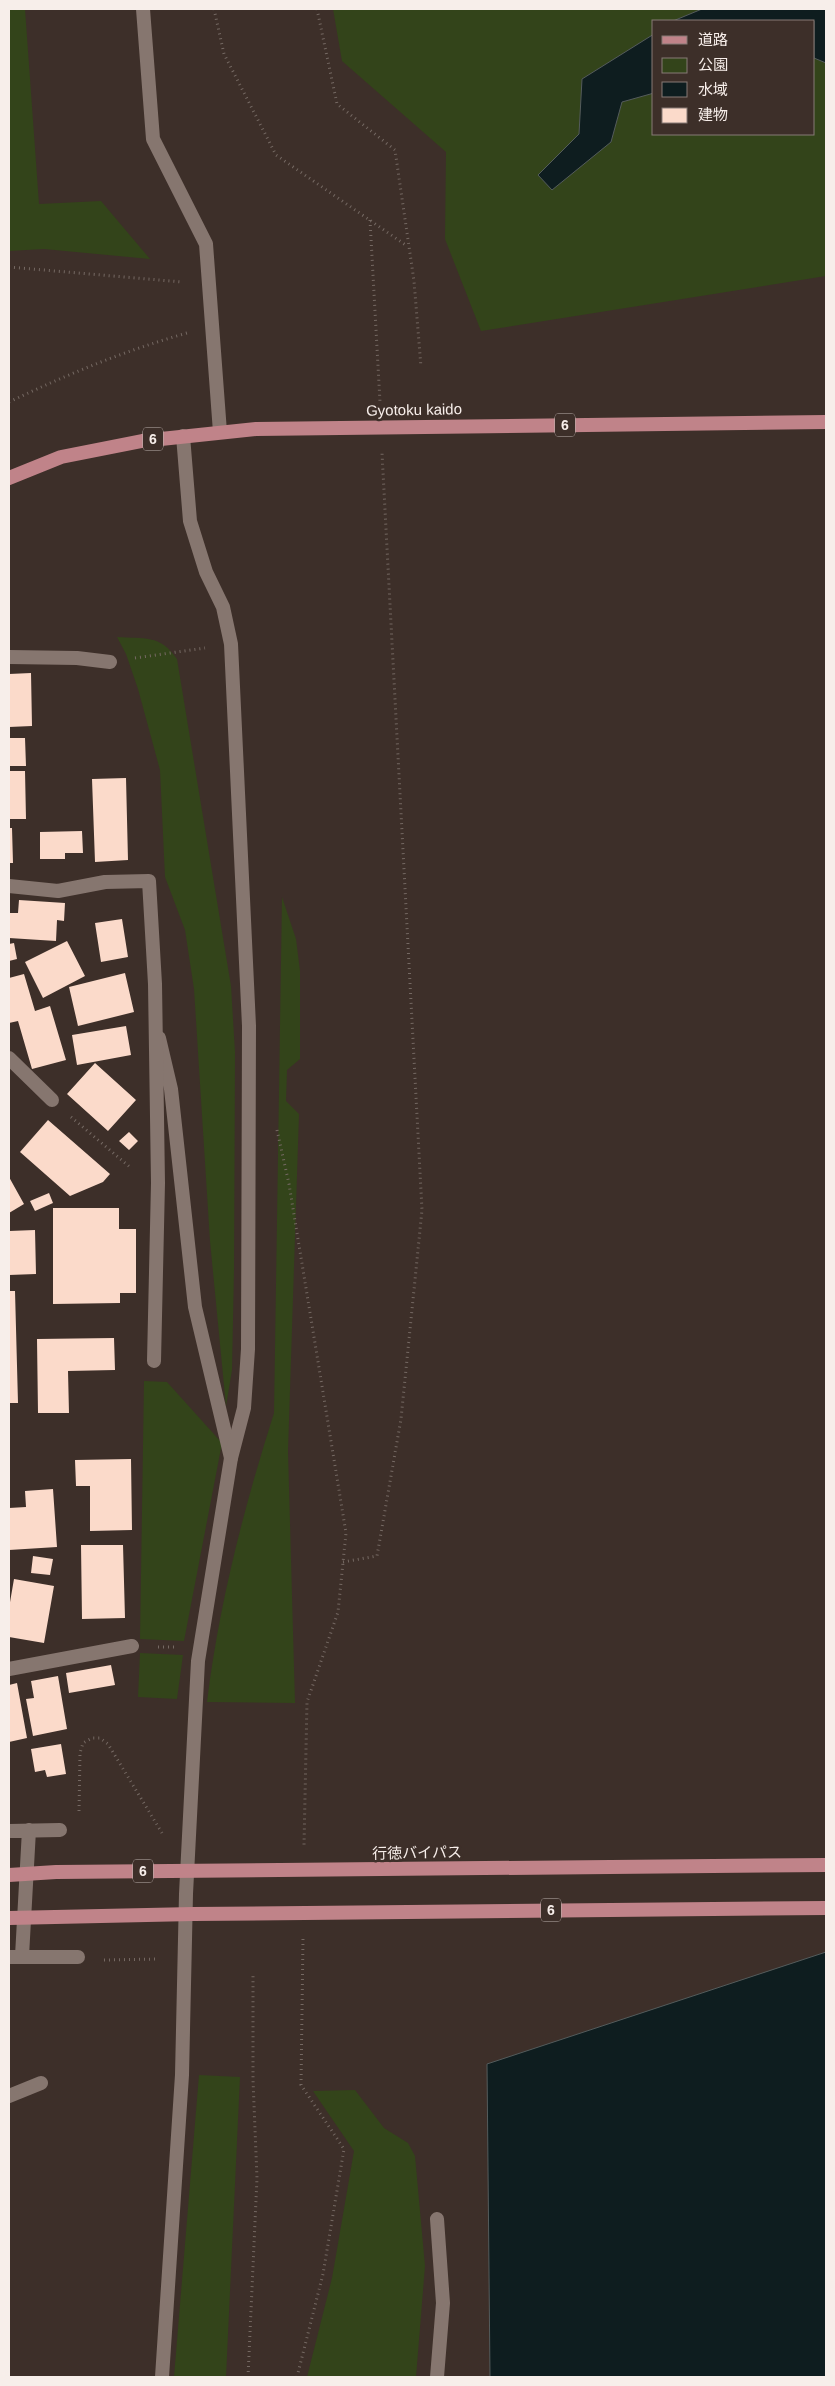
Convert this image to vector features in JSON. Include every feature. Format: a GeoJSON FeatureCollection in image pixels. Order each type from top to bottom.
{"type":"FeatureCollection","features":[{"type":"Feature","properties":{"kind":"main road","name":"Gyotoku kaido"},"geometry":{"type":"LineString","coordinates":[[9,478],[61,457],[142,441],[220,432],[303,428],[826,422]]}},
{"type":"Feature","properties":{"kind":"main road","name":"行徳バイパス"},"geometry":{"type":"LineString","coordinates":[[9,1875],[65,1872],[826,1865]]}},
{"type":"Feature","properties":{"kind":"main road","name":"6"},"geometry":{"type":"LineString","coordinates":[[9,1918],[202,1913],[826,1908]]}},
{"type":"Feature","properties":{"kind":"street"},"geometry":{"type":"LineString","coordinates":[[144,9],[153,139],[206,244],[220,432]]}},
{"type":"Feature","properties":{"kind":"street"},"geometry":{"type":"LineString","coordinates":[[162,2377],[182,2075],[186,1894],[194,1702],[199,1647],[231,1458],[244,1408],[248,1349],[248,1008],[231,644],[223,607],[206,572],[190,521],[183,436]]}},
{"type":"Feature","properties":{"kind":"street"},"geometry":{"type":"LineString","coordinates":[[9,657],[78,658],[110,662]]}},
{"type":"Feature","properties":{"kind":"street"},"geometry":{"type":"LineString","coordinates":[[9,886],[58,891],[105,882],[149,881],[156,1024],[158,1183],[154,1361]]}},
{"type":"Feature","properties":{"kind":"street"},"geometry":{"type":"LineString","coordinates":[[156,1024],[170,1089],[195,1307],[231,1458]]}},
{"type":"Feature","properties":{"kind":"street"},"geometry":{"type":"LineString","coordinates":[[9,1058],[52,1100]]}},
{"type":"Feature","properties":{"kind":"street"},"geometry":{"type":"LineString","coordinates":[[9,1669],[132,1646]]}},
{"type":"Feature","properties":{"kind":"street"},"geometry":{"type":"LineString","coordinates":[[29,1830],[16,1956],[78,1957]]}},
{"type":"Feature","properties":{"kind":"street"},"geometry":{"type":"LineString","coordinates":[[9,1831],[60,1830]]}},
{"type":"Feature","properties":{"kind":"street"},"geometry":{"type":"LineString","coordinates":[[9,2096],[41,2083]]}},
{"type":"Feature","properties":{"kind":"street"},"geometry":{"type":"LineString","coordinates":[[437,2377],[443,2303],[438,2219]]}},
{"type":"Feature","properties":{"kind":"path"},"geometry":{"type":"LineString","coordinates":[[214,9],[224,54],[276,155],[407,246]]}},
{"type":"Feature","properties":{"kind":"path"},"geometry":{"type":"LineString","coordinates":[[317,9],[337,104],[395,150],[407,246],[414,280],[421,366]]}},
{"type":"Feature","properties":{"kind":"path"},"geometry":{"type":"LineString","coordinates":[[370,220],[380,408]]}},
{"type":"Feature","properties":{"kind":"path"},"geometry":{"type":"LineString","coordinates":[[9,267],[210,285]]}},
{"type":"Feature","properties":{"kind":"path"},"geometry":{"type":"LineString","coordinates":[[9,402],[75,371],[136,348],[212,326]]}},
{"type":"Feature","properties":{"kind":"path"},"geometry":{"type":"LineString","coordinates":[[343,1562],[377,1556],[402,1419],[422,1210],[382,448]]}},
{"type":"Feature","properties":{"kind":"path"},"geometry":{"type":"LineString","coordinates":[[110,662],[231,644]]}},
{"type":"Feature","properties":{"kind":"path"},"geometry":{"type":"LineString","coordinates":[[52,1100],[134,1171],[158,1183]]}},
{"type":"Feature","properties":{"kind":"path"},"geometry":{"type":"LineString","coordinates":[[277,1129],[289,1184],[346,1533],[338,1612],[307,1702],[304,1850]]}},
{"type":"Feature","properties":{"kind":"path"},"geometry":{"type":"LineString","coordinates":[[132,1646],[199,1647]]}},
{"type":"Feature","properties":{"kind":"path"},"geometry":{"type":"LineString","coordinates":[[79,1817],[81,1748],[83,1743],[92,1738],[100,1738],[108,1744],[165,1837]]}},
{"type":"Feature","properties":{"kind":"path"},"geometry":{"type":"LineString","coordinates":[[297,2377],[323,2274],[344,2150],[300,2086],[303,1928]]}},
{"type":"Feature","properties":{"kind":"path"},"geometry":{"type":"LineString","coordinates":[[248,2377],[257,2178],[253,2080],[253,1975]]}},
{"type":"Feature","properties":{"kind":"green space"},"geometry":{"type":"Polygon","coordinates":[[[9,9],[25,9],[39,204],[101,201],[150,259],[44,249],[9,251],[9,9]]]}},
{"type":"Feature","properties":{"kind":"green space"},"geometry":{"type":"Polygon","coordinates":[[[333,9],[702,9],[675,20],[652,20],[652,35],[582,79],[579,134],[538,175],[611,142],[622,102],[652,94],[652,135],[815,135],[815,58],[826,63],[826,276],[481,331],[445,239],[446,152],[342,61],[333,9]]]}},
{"type":"Feature","properties":{"kind":"green space"},"geometry":{"type":"Polygon","coordinates":[[[117,637],[151,639],[164,645],[177,659],[231,986],[235,1052],[234,1270],[232,1370],[226,1406],[210,1241],[194,989],[185,930],[165,877],[160,770],[138,689],[126,654],[117,637]]]}},
{"type":"Feature","properties":{"kind":"green space"},"geometry":{"type":"Polygon","coordinates":[[[282,897],[296,939],[300,971],[300,1059],[287,1070],[286,1101],[299,1114],[288,1451],[295,1703],[207,1702],[218,1629],[234,1556],[274,1413],[282,897]]]}},
{"type":"Feature","properties":{"kind":"green space"},"geometry":{"type":"Polygon","coordinates":[[[144,1381],[167,1382],[222,1443],[184,1641],[140,1639],[144,1381]]]}},
{"type":"Feature","properties":{"kind":"green space"},"geometry":{"type":"Polygon","coordinates":[[[140,1653],[183,1655],[177,1699],[138,1697],[140,1653]]]}},
{"type":"Feature","properties":{"kind":"green space"},"geometry":{"type":"Polygon","coordinates":[[[199,2075],[240,2077],[226,2377],[174,2377],[199,2075]]]}},
{"type":"Feature","properties":{"kind":"green space"},"geometry":{"type":"Polygon","coordinates":[[[355,2090],[384,2128],[408,2143],[415,2156],[425,2266],[416,2377],[307,2377],[332,2278],[354,2151],[313,2091],[355,2090]]]}},
{"type":"Feature","properties":{"kind":"water"},"geometry":{"type":"Polygon","coordinates":[[[702,9],[826,9],[826,63],[815,58],[815,20],[675,20],[702,9]]]}},
{"type":"Feature","properties":{"kind":"water"},"geometry":{"type":"Polygon","coordinates":[[[652,35],[652,94],[622,102],[611,142],[552,190],[538,175],[579,134],[582,79],[652,35]]]}},
{"type":"Feature","properties":{"kind":"water"},"geometry":{"type":"Polygon","coordinates":[[[826,1952],[826,2377],[490,2377],[487,2064],[826,1952]]]}},
{"type":"Feature","properties":{"kind":"building"},"geometry":{"type":"Polygon","coordinates":[[[31,673],[32,726],[9,727],[9,674],[31,673]]]}},
{"type":"Feature","properties":{"kind":"building"},"geometry":{"type":"Polygon","coordinates":[[[9,738],[25,738],[26,766],[9,766],[9,738]]]}},
{"type":"Feature","properties":{"kind":"building"},"geometry":{"type":"Polygon","coordinates":[[[9,771],[25,771],[26,819],[9,819],[9,771]]]}},
{"type":"Feature","properties":{"kind":"building"},"geometry":{"type":"Polygon","coordinates":[[[126,778],[128,860],[95,862],[92,779],[126,778]]]}},
{"type":"Feature","properties":{"kind":"building"},"geometry":{"type":"Polygon","coordinates":[[[9,828],[12,828],[13,863],[9,863],[9,828]]]}},
{"type":"Feature","properties":{"kind":"building"},"geometry":{"type":"Polygon","coordinates":[[[82,831],[83,853],[65,853],[65,859],[40,859],[40,832],[82,831]]]}},
{"type":"Feature","properties":{"kind":"building"},"geometry":{"type":"Polygon","coordinates":[[[19,900],[65,903],[64,921],[57,920],[56,941],[9,938],[9,913],[18,913],[19,900]]]}},
{"type":"Feature","properties":{"kind":"building"},"geometry":{"type":"Polygon","coordinates":[[[122,919],[128,957],[101,962],[95,923],[122,919]]]}},
{"type":"Feature","properties":{"kind":"building"},"geometry":{"type":"Polygon","coordinates":[[[67,941],[85,976],[43,998],[25,962],[67,941]]]}},
{"type":"Feature","properties":{"kind":"building"},"geometry":{"type":"Polygon","coordinates":[[[14,943],[17,959],[9,961],[9,944],[14,943]]]}},
{"type":"Feature","properties":{"kind":"building"},"geometry":{"type":"Polygon","coordinates":[[[125,973],[134,1012],[78,1026],[69,987],[125,973]]]}},
{"type":"Feature","properties":{"kind":"building"},"geometry":{"type":"Polygon","coordinates":[[[24,974],[35,1011],[50,1006],[66,1060],[32,1069],[18,1021],[9,1023],[9,978],[24,974]]]}},
{"type":"Feature","properties":{"kind":"building"},"geometry":{"type":"Polygon","coordinates":[[[126,1026],[131,1055],[77,1065],[72,1035],[126,1026]]]}},
{"type":"Feature","properties":{"kind":"building"},"geometry":{"type":"Polygon","coordinates":[[[95,1063],[136,1100],[108,1131],[67,1094],[95,1063]]]}},
{"type":"Feature","properties":{"kind":"building"},"geometry":{"type":"Polygon","coordinates":[[[48,1120],[110,1174],[103,1182],[70,1196],[20,1152],[48,1120]]]}},
{"type":"Feature","properties":{"kind":"building"},"geometry":{"type":"Polygon","coordinates":[[[129,1132],[138,1141],[129,1150],[119,1141],[129,1132]]]}},
{"type":"Feature","properties":{"kind":"building"},"geometry":{"type":"Polygon","coordinates":[[[9,1177],[24,1204],[9,1213],[9,1177]]]}},
{"type":"Feature","properties":{"kind":"building"},"geometry":{"type":"Polygon","coordinates":[[[49,1193],[53,1203],[35,1211],[30,1201],[49,1193]]]}},
{"type":"Feature","properties":{"kind":"building"},"geometry":{"type":"Polygon","coordinates":[[[53,1208],[119,1208],[119,1229],[136,1229],[136,1293],[120,1293],[120,1303],[53,1304],[53,1208]]]}},
{"type":"Feature","properties":{"kind":"building"},"geometry":{"type":"Polygon","coordinates":[[[35,1230],[36,1274],[9,1275],[9,1231],[35,1230]]]}},
{"type":"Feature","properties":{"kind":"building"},"geometry":{"type":"Polygon","coordinates":[[[9,1291],[15,1291],[18,1403],[9,1403],[9,1291]]]}},
{"type":"Feature","properties":{"kind":"building"},"geometry":{"type":"Polygon","coordinates":[[[114,1338],[115,1370],[68,1371],[69,1413],[38,1413],[37,1339],[114,1338]]]}},
{"type":"Feature","properties":{"kind":"building"},"geometry":{"type":"Polygon","coordinates":[[[131,1459],[132,1530],[90,1531],[90,1486],[76,1486],[75,1460],[131,1459]]]}},
{"type":"Feature","properties":{"kind":"building"},"geometry":{"type":"Polygon","coordinates":[[[53,1489],[57,1547],[9,1550],[9,1508],[26,1507],[25,1491],[53,1489]]]}},
{"type":"Feature","properties":{"kind":"building"},"geometry":{"type":"Polygon","coordinates":[[[81,1545],[123,1545],[125,1618],[82,1619],[81,1545]]]}},
{"type":"Feature","properties":{"kind":"building"},"geometry":{"type":"Polygon","coordinates":[[[33,1556],[53,1559],[50,1575],[31,1573],[33,1556]]]}},
{"type":"Feature","properties":{"kind":"building"},"geometry":{"type":"Polygon","coordinates":[[[14,1579],[54,1586],[44,1643],[9,1637],[9,1608],[14,1579]]]}},
{"type":"Feature","properties":{"kind":"building"},"geometry":{"type":"Polygon","coordinates":[[[111,1665],[115,1685],[69,1693],[66,1673],[111,1665]]]}},
{"type":"Feature","properties":{"kind":"building"},"geometry":{"type":"Polygon","coordinates":[[[58,1676],[67,1729],[33,1736],[26,1699],[34,1698],[31,1681],[58,1676]]]}},
{"type":"Feature","properties":{"kind":"building"},"geometry":{"type":"Polygon","coordinates":[[[17,1683],[27,1738],[9,1742],[9,1685],[17,1683]]]}},
{"type":"Feature","properties":{"kind":"building"},"geometry":{"type":"Polygon","coordinates":[[[61,1744],[66,1774],[47,1777],[45,1770],[35,1772],[31,1749],[61,1744]]]}}]}
